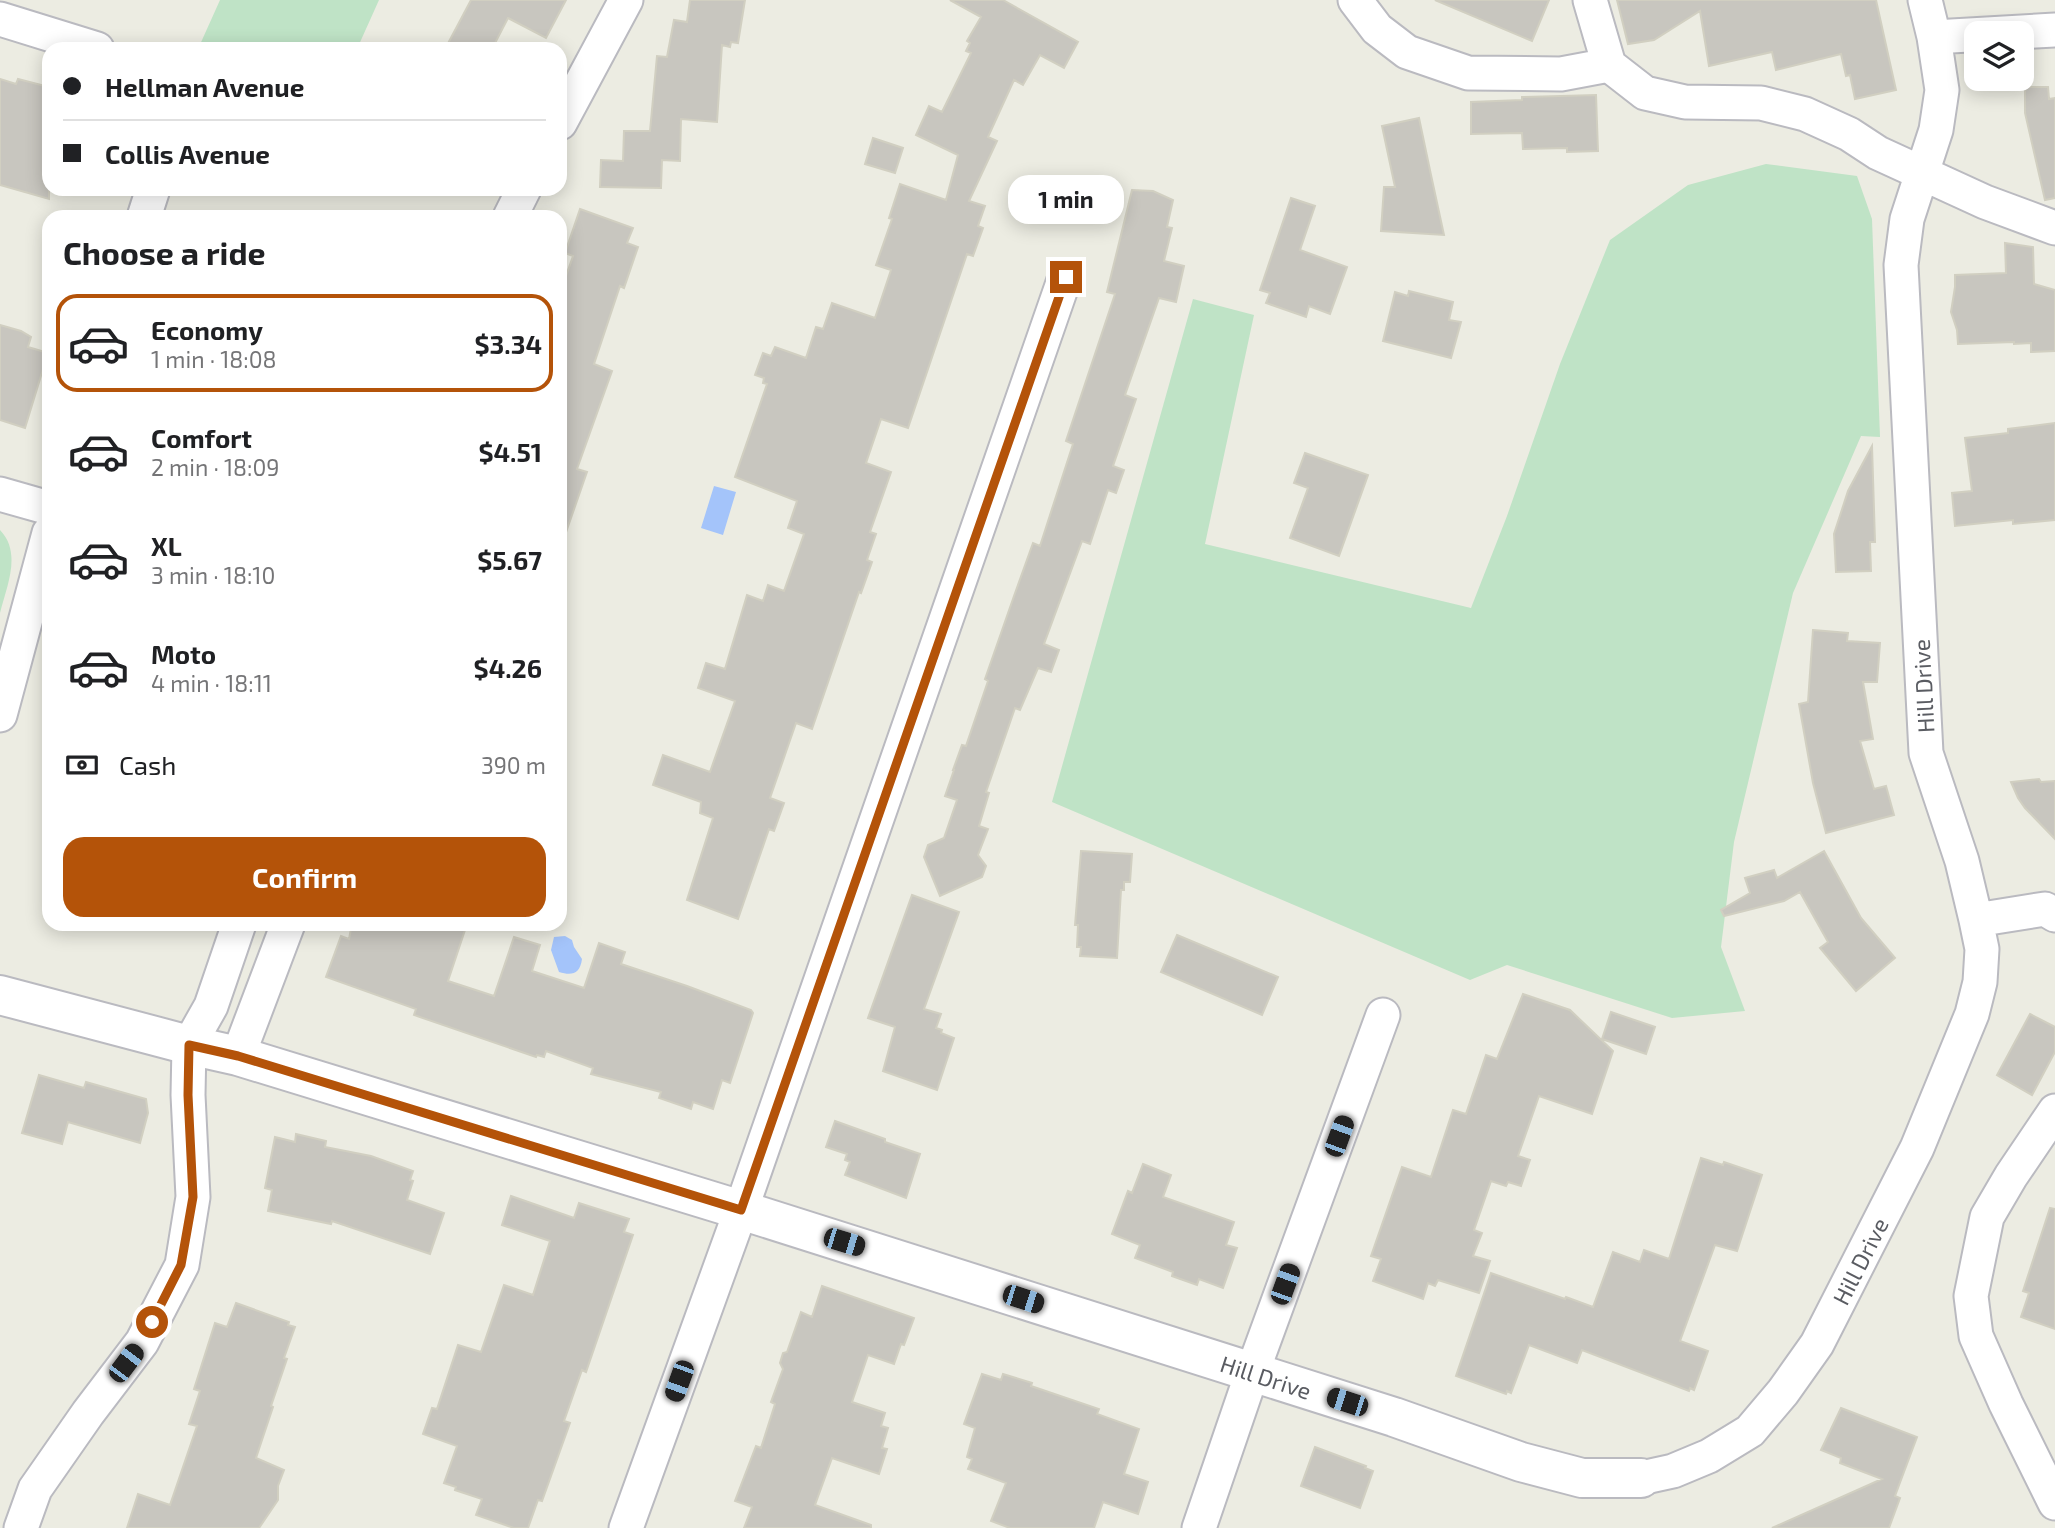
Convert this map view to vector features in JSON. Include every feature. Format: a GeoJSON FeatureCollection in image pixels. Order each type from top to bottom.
{"type":"FeatureCollection","features":[{"type":"Feature","properties":{"kind":"street"},"geometry":{"type":"LineString","coordinates":[[567,110],[626,0]]}},
{"type":"Feature","properties":{"kind":"street"},"geometry":{"type":"LineString","coordinates":[[1355,0],[1377,29],[1407,52],[1468,73],[1562,74],[1609,65]]}},
{"type":"Feature","properties":{"kind":"street"},"geometry":{"type":"LineString","coordinates":[[1590,0],[1609,65],[1645,93],[1685,102],[1761,103],[1805,114],[1849,134],[1878,153],[1985,202],[2055,228]]}},
{"type":"Feature","properties":{"kind":"street","name":"Hill Drive"},"geometry":{"type":"LineString","coordinates":[[0,995],[238,1056],[741,1210],[1394,1417],[1521,1462],[1582,1478],[1641,1478],[1672,1471],[1709,1455],[1750,1431],[1783,1392],[1817,1344],[1917,1148],[1972,1014],[1980,982],[1982,949],[1976,920],[1962,861],[1926,753],[1901,265],[1907,219],[1936,130],[1942,90],[1925,0]]}},
{"type":"Feature","properties":{"kind":"street"},"geometry":{"type":"LineString","coordinates":[[0,19],[74,42]]}},
{"type":"Feature","properties":{"kind":"street"},"geometry":{"type":"LineString","coordinates":[[1934,37],[2055,30]]}},
{"type":"Feature","properties":{"kind":"street"},"geometry":{"type":"LineString","coordinates":[[626,1528],[741,1210],[1066,277]]}},
{"type":"Feature","properties":{"kind":"street"},"geometry":{"type":"LineString","coordinates":[[0,494],[42,506]]}},
{"type":"Feature","properties":{"kind":"street"},"geometry":{"type":"LineString","coordinates":[[0,715],[42,559]]}},
{"type":"Feature","properties":{"kind":"street"},"geometry":{"type":"LineString","coordinates":[[1976,920],[2045,909],[2055,915]]}},
{"type":"Feature","properties":{"kind":"street"},"geometry":{"type":"LineString","coordinates":[[21,1528],[35,1489],[142,1342],[181,1265],[193,1197],[188,1095],[189,1045],[211,1006],[237,931]]}},
{"type":"Feature","properties":{"kind":"street"},"geometry":{"type":"LineString","coordinates":[[238,1056],[285,931]]}},
{"type":"Feature","properties":{"kind":"street"},"geometry":{"type":"LineString","coordinates":[[1199,1528],[1252,1373],[1383,1015]]}},
{"type":"Feature","properties":{"kind":"street"},"geometry":{"type":"LineString","coordinates":[[2055,1111],[1987,1217],[1971,1296],[1976,1336],[2055,1503]]}},
{"type":"Feature","properties":{"kind":"green space"},"geometry":{"type":"Polygon","coordinates":[[[220,0],[379,0],[360,42],[201,42],[220,0]]]}},
{"type":"Feature","properties":{"kind":"green space"},"geometry":{"type":"Polygon","coordinates":[[[1766,164],[1857,176],[1872,219],[1880,437],[1861,436],[1793,593],[1734,842],[1721,947],[1745,1011],[1672,1018],[1507,965],[1470,980],[1052,802],[1193,299],[1254,315],[1205,544],[1471,608],[1507,516],[1560,364],[1610,240],[1688,185],[1766,164]]]}},
{"type":"Feature","properties":{"kind":"green space"},"geometry":{"type":"Polygon","coordinates":[[[0,530],[7,539],[12,559],[0,613],[0,530]]]}},
{"type":"Feature","properties":{"kind":"water"},"geometry":{"type":"Polygon","coordinates":[[[714,486],[736,492],[723,535],[701,528],[714,486]]]}},
{"type":"Feature","properties":{"kind":"water"},"geometry":{"type":"Polygon","coordinates":[[[565,936],[572,940],[582,959],[577,971],[571,974],[559,972],[551,950],[554,937],[565,936]]]}},
{"type":"Feature","properties":{"kind":"building"},"geometry":{"type":"Polygon","coordinates":[[[471,0],[566,0],[546,38],[508,18],[496,42],[449,42],[471,0]]]}},
{"type":"Feature","properties":{"kind":"building"},"geometry":{"type":"Polygon","coordinates":[[[690,0],[745,0],[738,43],[731,42],[730,47],[722,45],[717,122],[681,119],[680,161],[662,160],[661,188],[600,187],[601,160],[623,161],[624,131],[650,131],[657,56],[667,57],[674,20],[687,22],[690,0]]]}},
{"type":"Feature","properties":{"kind":"building"},"geometry":{"type":"Polygon","coordinates":[[[950,0],[1003,0],[1078,42],[1064,68],[1040,55],[1023,85],[1014,80],[988,137],[997,141],[969,201],[985,206],[978,226],[983,228],[973,256],[967,254],[908,428],[881,419],[866,463],[891,472],[870,532],[876,534],[867,560],[872,562],[812,729],[796,723],[770,798],[784,803],[774,831],[769,829],[738,919],[687,900],[713,818],[700,813],[701,802],[653,785],[663,755],[710,772],[735,701],[698,688],[706,663],[725,669],[747,595],[763,601],[768,585],[784,591],[804,534],[788,528],[797,501],[735,477],[767,384],[763,383],[764,378],[755,375],[763,353],[771,356],[775,347],[806,358],[816,327],[823,329],[832,303],[875,318],[891,270],[876,265],[892,219],[889,218],[900,184],[946,200],[958,155],[916,135],[929,106],[942,112],[971,53],[966,51],[970,43],[967,41],[981,17],[950,0]]]}},
{"type":"Feature","properties":{"kind":"building"},"geometry":{"type":"Polygon","coordinates":[[[1435,0],[1549,0],[1532,41],[1435,0]]]}},
{"type":"Feature","properties":{"kind":"building"},"geometry":{"type":"Polygon","coordinates":[[[1617,0],[1876,0],[1896,90],[1855,99],[1850,75],[1846,76],[1841,54],[1776,70],[1772,52],[1709,66],[1700,11],[1654,40],[1628,44],[1617,0]]]}},
{"type":"Feature","properties":{"kind":"building"},"geometry":{"type":"Polygon","coordinates":[[[0,79],[16,84],[18,79],[42,85],[42,196],[49,196],[49,199],[0,185],[0,79]]]}},
{"type":"Feature","properties":{"kind":"building"},"geometry":{"type":"Polygon","coordinates":[[[2034,87],[2048,87],[2049,99],[2055,98],[2055,198],[2045,200],[2025,113],[2025,91],[2034,91],[2034,87]]]}},
{"type":"Feature","properties":{"kind":"building"},"geometry":{"type":"Polygon","coordinates":[[[1596,95],[1598,151],[1567,152],[1567,148],[1523,149],[1522,133],[1471,134],[1471,102],[1522,100],[1522,97],[1596,95]]]}},
{"type":"Feature","properties":{"kind":"building"},"geometry":{"type":"Polygon","coordinates":[[[1419,118],[1444,235],[1381,231],[1384,187],[1395,187],[1382,126],[1419,118]]]}},
{"type":"Feature","properties":{"kind":"building"},"geometry":{"type":"Polygon","coordinates":[[[873,138],[903,148],[895,173],[865,164],[873,138]]]}},
{"type":"Feature","properties":{"kind":"building"},"geometry":{"type":"Polygon","coordinates":[[[1132,190],[1153,191],[1173,200],[1167,227],[1172,228],[1164,261],[1184,266],[1176,302],[1159,298],[1125,395],[1136,399],[1113,466],[1124,470],[1116,493],[1108,490],[1090,544],[1082,541],[1044,644],[1059,650],[1051,672],[1038,668],[1020,710],[1015,708],[986,792],[989,793],[979,826],[988,829],[978,855],[986,866],[982,877],[940,896],[924,857],[928,845],[944,838],[957,800],[945,796],[953,770],[962,745],[966,746],[988,681],[985,679],[1033,543],[1040,546],[1073,444],[1066,441],[1115,294],[1107,292],[1132,190]]]}},
{"type":"Feature","properties":{"kind":"building"},"geometry":{"type":"Polygon","coordinates":[[[1291,198],[1315,206],[1300,250],[1347,267],[1330,314],[1309,306],[1306,317],[1266,303],[1270,293],[1260,290],[1291,198]]]}},
{"type":"Feature","properties":{"kind":"building"},"geometry":{"type":"Polygon","coordinates":[[[580,209],[633,228],[627,243],[638,247],[624,288],[620,286],[594,364],[612,371],[577,469],[587,472],[567,529],[567,273],[573,256],[567,254],[580,209]]]}},
{"type":"Feature","properties":{"kind":"building"},"geometry":{"type":"Polygon","coordinates":[[[2005,243],[2033,247],[2034,284],[2055,290],[2055,351],[2031,352],[2031,343],[1958,344],[1951,312],[1955,275],[2006,273],[2005,243]]]}},
{"type":"Feature","properties":{"kind":"building"},"geometry":{"type":"Polygon","coordinates":[[[1409,291],[1453,302],[1449,320],[1461,322],[1451,358],[1383,341],[1395,292],[1408,296],[1409,291]]]}},
{"type":"Feature","properties":{"kind":"building"},"geometry":{"type":"Polygon","coordinates":[[[0,325],[31,337],[28,347],[42,351],[42,373],[25,428],[0,420],[0,325]]]}},
{"type":"Feature","properties":{"kind":"building"},"geometry":{"type":"Polygon","coordinates":[[[2055,423],[2055,520],[2013,524],[2013,520],[1955,526],[1952,493],[1972,491],[1965,438],[2008,433],[2008,429],[2055,423]]]}},
{"type":"Feature","properties":{"kind":"building"},"geometry":{"type":"Polygon","coordinates":[[[1872,446],[1875,542],[1870,542],[1871,571],[1836,572],[1834,534],[1848,491],[1872,446]]]}},
{"type":"Feature","properties":{"kind":"building"},"geometry":{"type":"Polygon","coordinates":[[[1305,453],[1368,475],[1339,556],[1290,538],[1308,488],[1294,483],[1305,453]]]}},
{"type":"Feature","properties":{"kind":"building"},"geometry":{"type":"Polygon","coordinates":[[[1813,630],[1848,633],[1847,641],[1880,643],[1877,682],[1863,682],[1873,739],[1860,741],[1874,789],[1886,786],[1894,815],[1826,833],[1813,783],[1799,704],[1808,702],[1813,630]]]}},
{"type":"Feature","properties":{"kind":"building"},"geometry":{"type":"Polygon","coordinates":[[[2039,779],[2041,782],[2055,781],[2055,839],[2025,808],[2011,782],[2039,779]]]}},
{"type":"Feature","properties":{"kind":"building"},"geometry":{"type":"Polygon","coordinates":[[[1081,851],[1132,854],[1130,882],[1124,882],[1124,890],[1121,890],[1117,958],[1080,956],[1081,947],[1077,947],[1078,925],[1075,925],[1081,851]]]}},
{"type":"Feature","properties":{"kind":"building"},"geometry":{"type":"Polygon","coordinates":[[[1824,851],[1861,918],[1895,958],[1856,991],[1820,948],[1828,942],[1800,892],[1784,901],[1724,916],[1721,910],[1750,893],[1745,878],[1774,870],[1777,878],[1824,851]]]}},
{"type":"Feature","properties":{"kind":"building"},"geometry":{"type":"Polygon","coordinates":[[[912,895],[959,912],[924,1009],[941,1014],[936,1028],[954,1038],[937,1090],[883,1071],[895,1027],[868,1018],[912,895]]]}},
{"type":"Feature","properties":{"kind":"building"},"geometry":{"type":"Polygon","coordinates":[[[351,931],[465,931],[448,981],[494,996],[514,937],[540,945],[532,971],[584,988],[599,943],[625,952],[621,964],[687,986],[753,1013],[730,1083],[722,1080],[713,1109],[693,1102],[691,1109],[659,1098],[661,1092],[591,1074],[593,1068],[546,1051],[544,1057],[536,1057],[414,1015],[416,1009],[326,977],[341,936],[349,939],[351,931]]]}},
{"type":"Feature","properties":{"kind":"building"},"geometry":{"type":"Polygon","coordinates":[[[1177,935],[1278,977],[1262,1015],[1161,972],[1177,935]]]}},
{"type":"Feature","properties":{"kind":"building"},"geometry":{"type":"Polygon","coordinates":[[[1523,994],[1570,1010],[1613,1051],[1592,1114],[1539,1096],[1518,1156],[1530,1160],[1521,1186],[1508,1182],[1506,1186],[1491,1181],[1474,1230],[1482,1233],[1473,1256],[1490,1261],[1479,1293],[1438,1280],[1435,1286],[1428,1283],[1423,1299],[1373,1281],[1381,1259],[1371,1256],[1402,1167],[1431,1177],[1453,1110],[1466,1114],[1486,1055],[1497,1059],[1523,994]]]}},
{"type":"Feature","properties":{"kind":"building"},"geometry":{"type":"Polygon","coordinates":[[[1611,1012],[1655,1027],[1646,1054],[1602,1039],[1611,1012]]]}},
{"type":"Feature","properties":{"kind":"building"},"geometry":{"type":"Polygon","coordinates":[[[2030,1014],[2055,1027],[2055,1052],[2032,1095],[1997,1075],[2030,1014]]]}},
{"type":"Feature","properties":{"kind":"building"},"geometry":{"type":"Polygon","coordinates":[[[39,1075],[84,1088],[86,1082],[146,1099],[148,1113],[140,1143],[68,1122],[62,1144],[22,1133],[39,1075]]]}},
{"type":"Feature","properties":{"kind":"building"},"geometry":{"type":"Polygon","coordinates":[[[835,1121],[920,1154],[906,1198],[845,1175],[850,1162],[845,1160],[847,1154],[826,1147],[835,1121]]]}},
{"type":"Feature","properties":{"kind":"building"},"geometry":{"type":"Polygon","coordinates":[[[296,1134],[326,1141],[325,1147],[371,1156],[413,1171],[407,1200],[444,1213],[430,1254],[332,1221],[331,1224],[268,1211],[272,1190],[265,1188],[275,1137],[295,1142],[296,1134]]]}},
{"type":"Feature","properties":{"kind":"building"},"geometry":{"type":"Polygon","coordinates":[[[1701,1158],[1723,1165],[1724,1162],[1762,1175],[1737,1251],[1715,1245],[1680,1341],[1708,1351],[1694,1390],[1690,1388],[1689,1391],[1582,1350],[1577,1363],[1529,1345],[1511,1393],[1507,1391],[1506,1394],[1456,1376],[1491,1273],[1593,1307],[1613,1252],[1640,1262],[1644,1250],[1669,1259],[1701,1158]]]}},
{"type":"Feature","properties":{"kind":"building"},"geometry":{"type":"Polygon","coordinates":[[[1143,1164],[1171,1175],[1163,1197],[1234,1222],[1226,1245],[1237,1248],[1223,1288],[1199,1279],[1197,1285],[1172,1276],[1173,1272],[1135,1258],[1140,1245],[1112,1234],[1128,1191],[1132,1193],[1143,1164]]]}},
{"type":"Feature","properties":{"kind":"building"},"geometry":{"type":"Polygon","coordinates":[[[511,1196],[574,1218],[579,1203],[629,1219],[624,1232],[633,1235],[586,1372],[582,1370],[564,1421],[570,1423],[542,1501],[538,1500],[528,1528],[514,1528],[476,1515],[482,1499],[455,1490],[456,1487],[444,1483],[457,1446],[423,1434],[432,1408],[437,1409],[458,1345],[481,1352],[504,1285],[533,1295],[550,1241],[502,1225],[511,1196]]]}},
{"type":"Feature","properties":{"kind":"building"},"geometry":{"type":"Polygon","coordinates":[[[2050,1208],[2055,1209],[2055,1329],[2021,1317],[2029,1293],[2023,1291],[2050,1208]]]}},
{"type":"Feature","properties":{"kind":"building"},"geometry":{"type":"Polygon","coordinates":[[[822,1286],[914,1318],[894,1364],[868,1355],[852,1402],[885,1413],[881,1426],[888,1428],[882,1448],[887,1449],[879,1474],[832,1458],[815,1505],[871,1525],[871,1528],[744,1528],[752,1507],[735,1501],[756,1446],[761,1448],[775,1404],[771,1402],[783,1369],[780,1363],[783,1353],[787,1352],[801,1312],[812,1317],[822,1286]]]}},
{"type":"Feature","properties":{"kind":"building"},"geometry":{"type":"Polygon","coordinates":[[[236,1303],[289,1322],[288,1325],[295,1327],[256,1458],[284,1470],[278,1486],[278,1500],[259,1528],[127,1528],[138,1494],[170,1505],[197,1426],[189,1424],[200,1391],[194,1389],[215,1323],[227,1327],[236,1303]]]}},
{"type":"Feature","properties":{"kind":"building"},"geometry":{"type":"Polygon","coordinates":[[[982,1374],[1001,1380],[1003,1374],[1032,1383],[1031,1386],[1099,1409],[1097,1414],[1139,1429],[1124,1474],[1148,1482],[1138,1514],[1103,1502],[1094,1528],[1010,1528],[991,1521],[1006,1483],[968,1469],[972,1459],[967,1457],[975,1428],[964,1424],[982,1374]]]}},
{"type":"Feature","properties":{"kind":"building"},"geometry":{"type":"Polygon","coordinates":[[[1841,1408],[1917,1437],[1895,1496],[1900,1498],[1889,1528],[1772,1528],[1882,1479],[1840,1463],[1841,1458],[1821,1450],[1841,1408]]]}},
{"type":"Feature","properties":{"kind":"building"},"geometry":{"type":"Polygon","coordinates":[[[1315,1447],[1373,1471],[1360,1508],[1301,1486],[1315,1447]]]}},
{"type":"Feature","properties":{"kind":"route"},"geometry":{"type":"LineString","coordinates":[[152,1322],[181,1265],[193,1197],[188,1095],[189,1045],[238,1056],[741,1210],[1066,277]]}}]}
